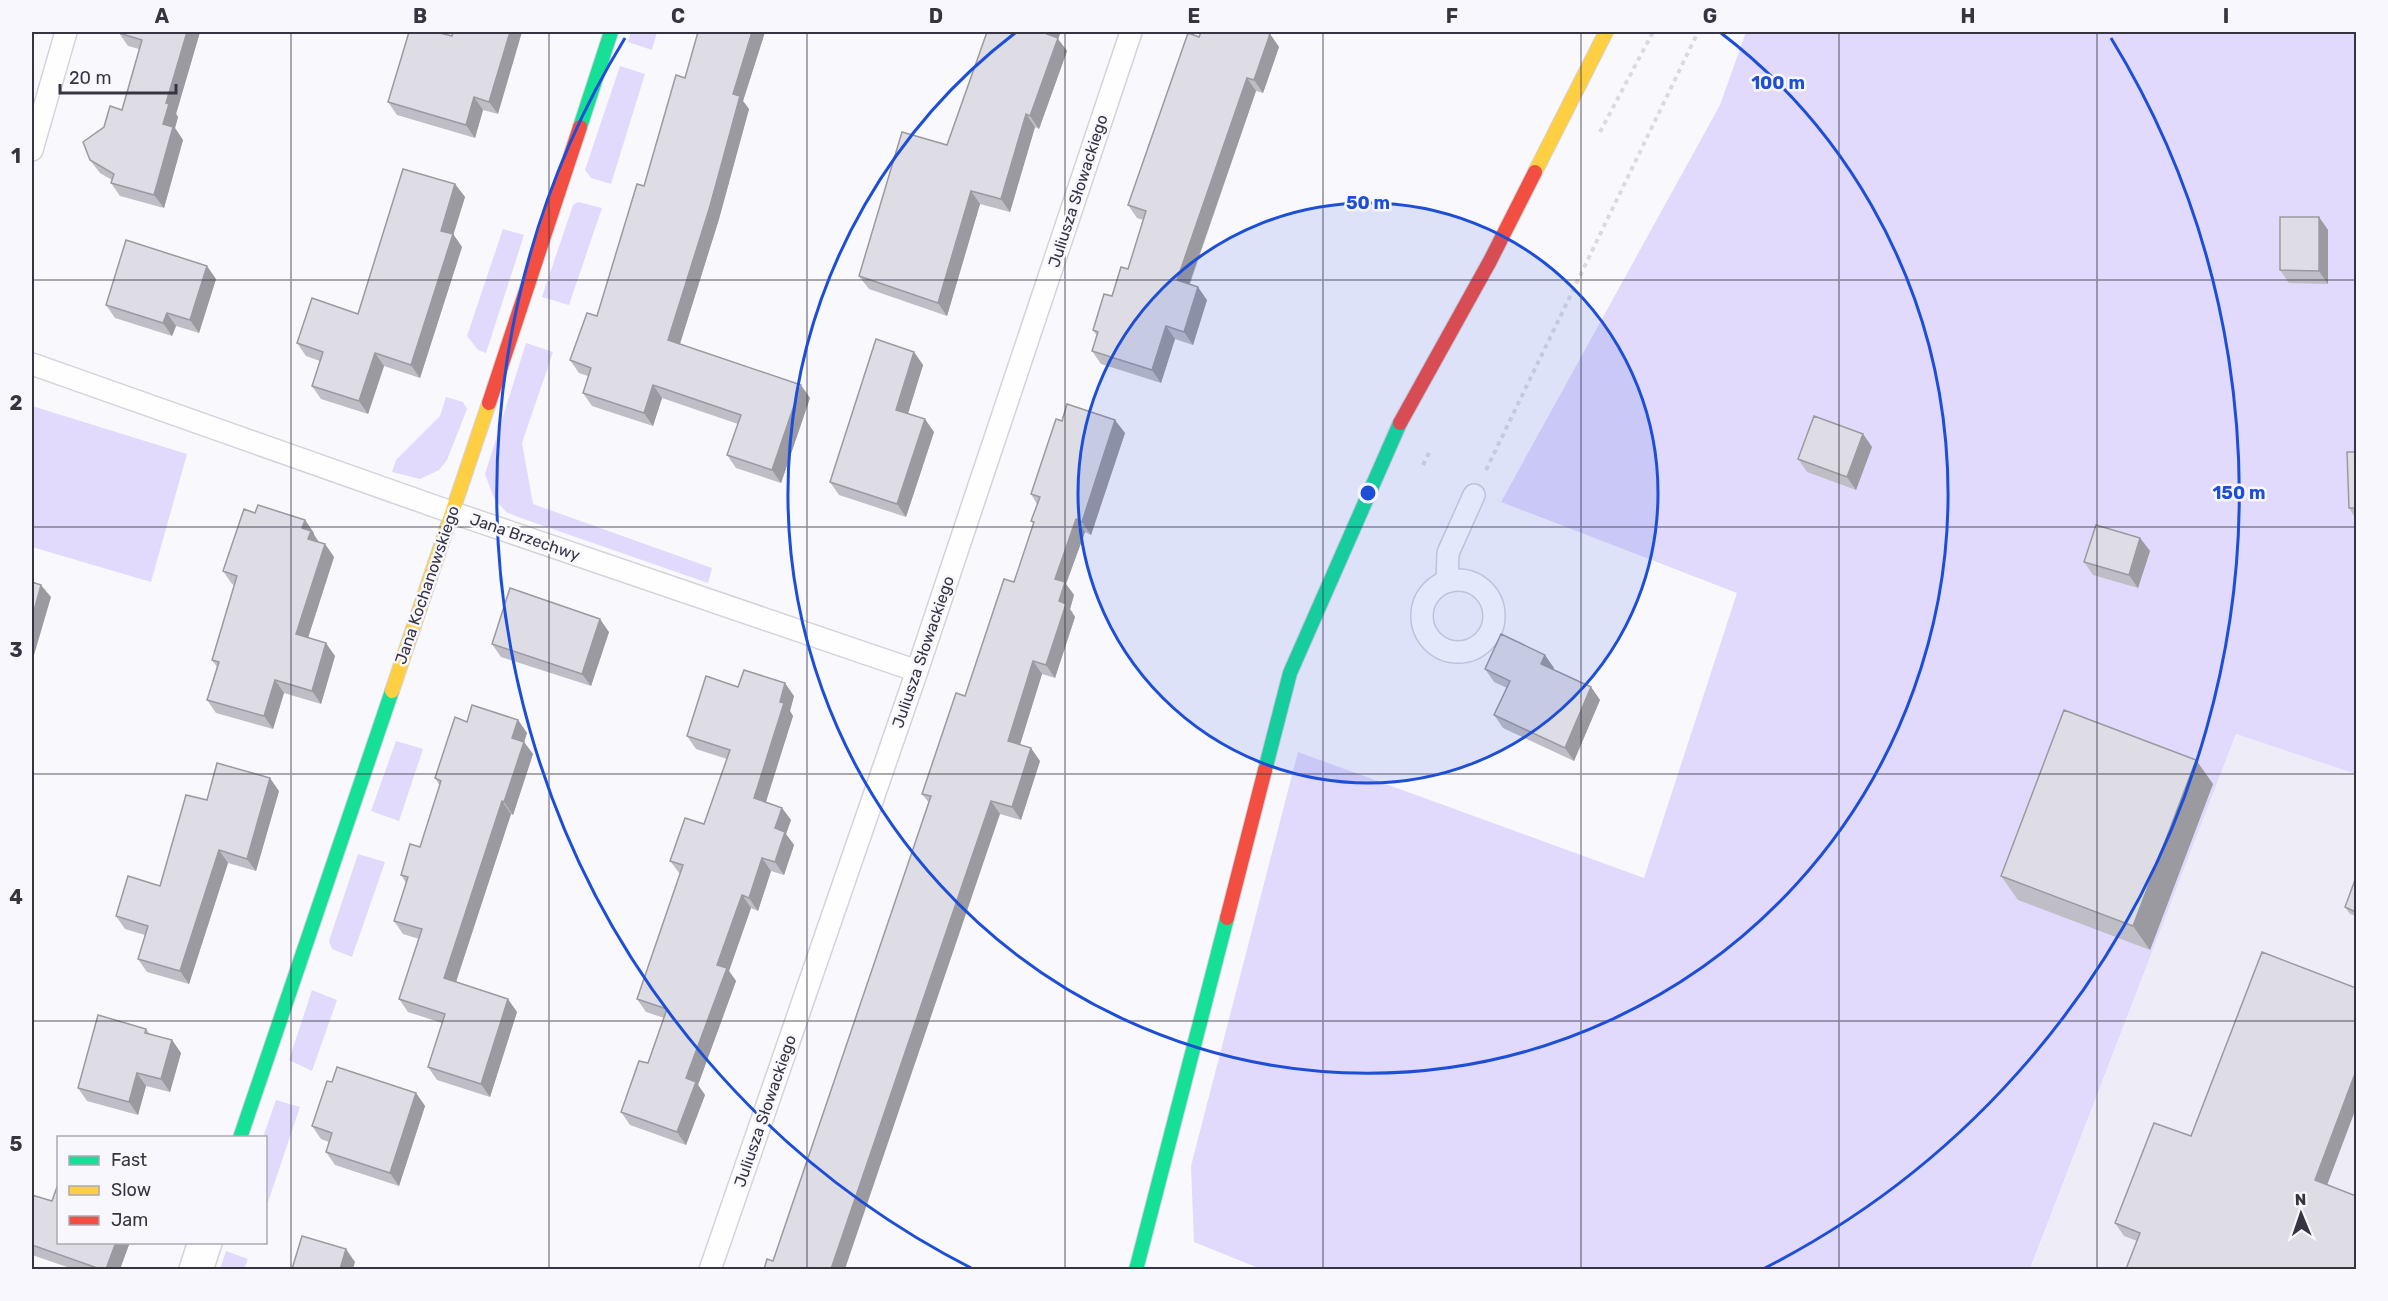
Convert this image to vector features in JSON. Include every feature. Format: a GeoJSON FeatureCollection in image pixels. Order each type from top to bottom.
{"type":"FeatureCollection","features":[{"type":"Feature","properties":{"kind":"street","name":"Jana Kochanowskiego"},"geometry":{"type":"LineString","coordinates":[[240,1136],[471,458],[611,32]]}},
{"type":"Feature","properties":{"kind":"street"},"geometry":{"type":"LineString","coordinates":[[1137,1269],[1290,673],[1390,442],[1490,261],[1606,32]]}},
{"type":"Feature","properties":{"kind":"street"},"geometry":{"type":"LineString","coordinates":[[196,1269],[204,1244]]}},
{"type":"Feature","properties":{"kind":"lane"},"geometry":{"type":"LineString","coordinates":[[32,150],[66,32]]}},
{"type":"Feature","properties":{"kind":"lane","name":"Juliusza Słowackiego"},"geometry":{"type":"LineString","coordinates":[[710,1269],[918,671],[1131,32]]}},
{"type":"Feature","properties":{"kind":"lane","name":"Jana Brzechwy"},"geometry":{"type":"LineString","coordinates":[[32,364],[451,512],[918,671]]}},
{"type":"Feature","properties":{"kind":"lane"},"geometry":{"type":"LineString","coordinates":[[1447,582],[1448,553],[1474,495]]}},
{"type":"Feature","properties":{"kind":"path"},"geometry":{"type":"LineString","coordinates":[[1598,135],[1653,32]]}},
{"type":"Feature","properties":{"kind":"path"},"geometry":{"type":"LineString","coordinates":[[1474,495],[1698,32]]}},
{"type":"Feature","properties":{"kind":"path"},"geometry":{"type":"LineString","coordinates":[[1421,468],[1432,447]]}},
{"type":"Feature","properties":{"kind":"shaded area"},"geometry":{"type":"Polygon","coordinates":[[[631,32],[657,32],[652,50],[628,42],[631,32]]]}},
{"type":"Feature","properties":{"kind":"shaded area"},"geometry":{"type":"Polygon","coordinates":[[[1746,32],[2356,32],[2356,774],[2236,734],[2030,1269],[1261,1269],[1194,1242],[1191,1166],[1298,752],[1644,878],[1737,593],[1501,502],[1720,105],[1746,32]]]}},
{"type":"Feature","properties":{"kind":"shaded area"},"geometry":{"type":"Polygon","coordinates":[[[620,66],[645,74],[611,184],[591,178],[585,170],[620,66]]]}},
{"type":"Feature","properties":{"kind":"shaded area"},"geometry":{"type":"Polygon","coordinates":[[[578,202],[602,208],[569,305],[542,297],[573,205],[578,202]]]}},
{"type":"Feature","properties":{"kind":"shaded area"},"geometry":{"type":"Polygon","coordinates":[[[503,229],[524,235],[486,353],[478,350],[467,336],[503,229]]]}},
{"type":"Feature","properties":{"kind":"shaded area"},"geometry":{"type":"Polygon","coordinates":[[[526,343],[553,352],[522,443],[533,504],[712,568],[708,583],[518,517],[506,512],[494,498],[485,474],[526,343]]]}},
{"type":"Feature","properties":{"kind":"shaded area"},"geometry":{"type":"Polygon","coordinates":[[[446,397],[463,402],[467,409],[447,460],[439,470],[420,479],[392,472],[396,460],[440,416],[446,397]]]}},
{"type":"Feature","properties":{"kind":"shaded area"},"geometry":{"type":"Polygon","coordinates":[[[32,406],[187,454],[151,582],[32,547],[32,406]]]}},
{"type":"Feature","properties":{"kind":"shaded area"},"geometry":{"type":"Polygon","coordinates":[[[2236,734],[2356,774],[2356,1269],[2030,1270],[2236,734]]]}},
{"type":"Feature","properties":{"kind":"shaded area"},"geometry":{"type":"Polygon","coordinates":[[[396,741],[423,749],[399,821],[371,811],[396,741]]]}},
{"type":"Feature","properties":{"kind":"shaded area"},"geometry":{"type":"Polygon","coordinates":[[[358,854],[385,862],[352,957],[332,949],[329,941],[358,854]]]}},
{"type":"Feature","properties":{"kind":"shaded area"},"geometry":{"type":"Polygon","coordinates":[[[312,990],[337,1000],[312,1071],[289,1060],[312,990]]]}},
{"type":"Feature","properties":{"kind":"shaded area"},"geometry":{"type":"Polygon","coordinates":[[[276,1100],[300,1107],[267,1205],[267,1136],[263,1136],[276,1100]]]}},
{"type":"Feature","properties":{"kind":"shaded area"},"geometry":{"type":"Polygon","coordinates":[[[226,1251],[248,1259],[244,1269],[220,1269],[226,1251]]]}},
{"type":"Feature","properties":{"kind":"building"},"geometry":{"type":"Polygon","coordinates":[[[119,32],[187,32],[166,103],[169,104],[163,124],[173,127],[154,195],[111,183],[114,174],[90,160],[83,142],[104,127],[110,106],[122,110],[142,40],[119,32]]]}},
{"type":"Feature","properties":{"kind":"building"},"geometry":{"type":"Polygon","coordinates":[[[409,32],[436,32],[452,36],[453,32],[510,32],[489,102],[474,97],[466,125],[388,102],[409,32]]]}},
{"type":"Feature","properties":{"kind":"building"},"geometry":{"type":"Polygon","coordinates":[[[698,32],[752,32],[733,94],[740,96],[710,206],[668,340],[801,385],[772,470],[727,455],[741,415],[653,385],[644,413],[583,393],[591,368],[570,360],[587,313],[597,316],[637,184],[644,186],[676,75],[685,78],[698,32]]]}},
{"type":"Feature","properties":{"kind":"building"},"geometry":{"type":"Polygon","coordinates":[[[987,32],[1047,32],[1058,38],[1030,116],[1026,114],[1001,199],[971,191],[938,303],[859,276],[902,132],[947,145],[987,32]]]}},
{"type":"Feature","properties":{"kind":"building"},"geometry":{"type":"Polygon","coordinates":[[[1201,32],[1270,34],[1254,80],[1247,78],[1177,280],[1198,287],[1184,332],[1166,326],[1152,370],[1092,351],[1098,332],[1093,330],[1104,294],[1112,296],[1121,267],[1128,269],[1146,211],[1128,205],[1188,33],[1199,37],[1201,32]]]}},
{"type":"Feature","properties":{"kind":"building"},"geometry":{"type":"Polygon","coordinates":[[[403,169],[455,184],[441,231],[453,234],[411,365],[375,353],[359,401],[312,386],[323,352],[297,343],[312,298],[358,314],[403,169]]]}},
{"type":"Feature","properties":{"kind":"building"},"geometry":{"type":"Polygon","coordinates":[[[2280,217],[2319,217],[2319,271],[2280,270],[2280,217]]]}},
{"type":"Feature","properties":{"kind":"building"},"geometry":{"type":"Polygon","coordinates":[[[126,240],[207,266],[190,320],[167,313],[163,323],[106,305],[126,240]]]}},
{"type":"Feature","properties":{"kind":"building"},"geometry":{"type":"Polygon","coordinates":[[[876,339],[914,352],[896,410],[925,419],[897,504],[830,482],[876,339]]]}},
{"type":"Feature","properties":{"kind":"building"},"geometry":{"type":"Polygon","coordinates":[[[1067,404],[1115,420],[1082,522],[1076,519],[1055,579],[1065,582],[1059,601],[1066,604],[1046,665],[1033,661],[1008,741],[1031,748],[1012,807],[991,801],[831,1269],[764,1269],[767,1259],[773,1261],[931,796],[922,794],[956,693],[965,696],[1004,579],[1014,582],[1040,497],[1031,494],[1056,419],[1062,421],[1067,404]]]}},
{"type":"Feature","properties":{"kind":"building"},"geometry":{"type":"Polygon","coordinates":[[[1814,416],[1863,434],[1847,477],[1798,459],[1814,416]]]}},
{"type":"Feature","properties":{"kind":"building"},"geometry":{"type":"Polygon","coordinates":[[[2347,452],[2356,452],[2356,508],[2349,508],[2347,452]]]}},
{"type":"Feature","properties":{"kind":"building"},"geometry":{"type":"Polygon","coordinates":[[[258,505],[305,520],[302,528],[311,531],[308,539],[325,544],[296,634],[326,643],[312,691],[275,680],[264,716],[207,700],[219,662],[212,660],[237,576],[223,571],[244,509],[255,513],[258,505]]]}},
{"type":"Feature","properties":{"kind":"building"},"geometry":{"type":"Polygon","coordinates":[[[2096,525],[2140,538],[2129,575],[2084,562],[2096,525]]]}},
{"type":"Feature","properties":{"kind":"building"},"geometry":{"type":"Polygon","coordinates":[[[32,582],[41,585],[32,618],[32,582]]]}},
{"type":"Feature","properties":{"kind":"building"},"geometry":{"type":"Polygon","coordinates":[[[510,588],[600,619],[582,674],[492,644],[510,588]]]}},
{"type":"Feature","properties":{"kind":"building"},"geometry":{"type":"Polygon","coordinates":[[[1501,634],[1545,655],[1541,664],[1591,687],[1565,748],[1494,715],[1510,681],[1485,669],[1501,634]]]}},
{"type":"Feature","properties":{"kind":"building"},"geometry":{"type":"Polygon","coordinates":[[[744,670],[785,683],[780,702],[784,703],[754,798],[782,808],[775,828],[785,832],[775,862],[762,858],[749,898],[742,895],[717,965],[727,968],[686,1078],[696,1082],[677,1132],[621,1112],[639,1061],[648,1063],[667,1009],[637,999],[683,865],[670,861],[685,818],[704,824],[730,750],[687,736],[706,676],[738,687],[744,670]]]}},
{"type":"Feature","properties":{"kind":"building"},"geometry":{"type":"Polygon","coordinates":[[[472,705],[518,720],[512,738],[524,742],[504,802],[502,801],[444,978],[508,999],[481,1084],[428,1067],[445,1014],[399,999],[422,929],[394,921],[408,877],[401,875],[410,844],[420,847],[441,781],[435,778],[455,717],[467,722],[472,705]]]}},
{"type":"Feature","properties":{"kind":"building"},"geometry":{"type":"Polygon","coordinates":[[[2064,710],[2196,760],[2133,926],[2001,876],[2064,710]]]}},
{"type":"Feature","properties":{"kind":"building"},"geometry":{"type":"Polygon","coordinates":[[[217,763],[270,778],[247,859],[219,850],[180,971],[138,959],[148,926],[116,916],[128,876],[160,886],[186,795],[207,800],[217,763]]]}},
{"type":"Feature","properties":{"kind":"building"},"geometry":{"type":"Polygon","coordinates":[[[2356,877],[2356,912],[2345,907],[2356,877]]]}},
{"type":"Feature","properties":{"kind":"building"},"geometry":{"type":"Polygon","coordinates":[[[2262,952],[2356,988],[2356,1071],[2315,1180],[2356,1196],[2356,1269],[2126,1269],[2140,1233],[2115,1223],[2154,1123],[2191,1136],[2262,952]]]}},
{"type":"Feature","properties":{"kind":"building"},"geometry":{"type":"Polygon","coordinates":[[[98,1015],[146,1029],[145,1033],[172,1040],[161,1079],[137,1073],[129,1102],[78,1088],[98,1015]]]}},
{"type":"Feature","properties":{"kind":"building"},"geometry":{"type":"Polygon","coordinates":[[[337,1067],[416,1093],[390,1173],[326,1152],[332,1133],[312,1126],[327,1081],[332,1082],[337,1067]]]}},
{"type":"Feature","properties":{"kind":"building"},"geometry":{"type":"Polygon","coordinates":[[[57,1187],[57,1244],[115,1244],[106,1269],[100,1269],[32,1245],[32,1195],[52,1201],[57,1187]]]}},
{"type":"Feature","properties":{"kind":"building"},"geometry":{"type":"Polygon","coordinates":[[[302,1236],[346,1249],[340,1269],[292,1269],[302,1236]]]}},
{"type":"Feature","properties":{"kind":"traffic: fast"},"geometry":{"type":"LineString","coordinates":[[580,127],[611,32]]}},
{"type":"Feature","properties":{"kind":"traffic: fast"},"geometry":{"type":"LineString","coordinates":[[1265,770],[1290,673],[1400,423]]}},
{"type":"Feature","properties":{"kind":"traffic: fast"},"geometry":{"type":"LineString","coordinates":[[241,1136],[392,691]]}},
{"type":"Feature","properties":{"kind":"traffic: fast"},"geometry":{"type":"LineString","coordinates":[[1136,1270],[1227,918]]}},
{"type":"Feature","properties":{"kind":"traffic: slow"},"geometry":{"type":"LineString","coordinates":[[1535,172],[1606,32]]}},
{"type":"Feature","properties":{"kind":"traffic: slow"},"geometry":{"type":"LineString","coordinates":[[392,691],[489,403]]}},
{"type":"Feature","properties":{"kind":"traffic: jam"},"geometry":{"type":"LineString","coordinates":[[489,403],[580,127]]}},
{"type":"Feature","properties":{"kind":"traffic: jam"},"geometry":{"type":"LineString","coordinates":[[1400,423],[1490,261],[1535,172]]}},
{"type":"Feature","properties":{"kind":"traffic: jam"},"geometry":{"type":"LineString","coordinates":[[1227,918],[1265,770]]}}]}
